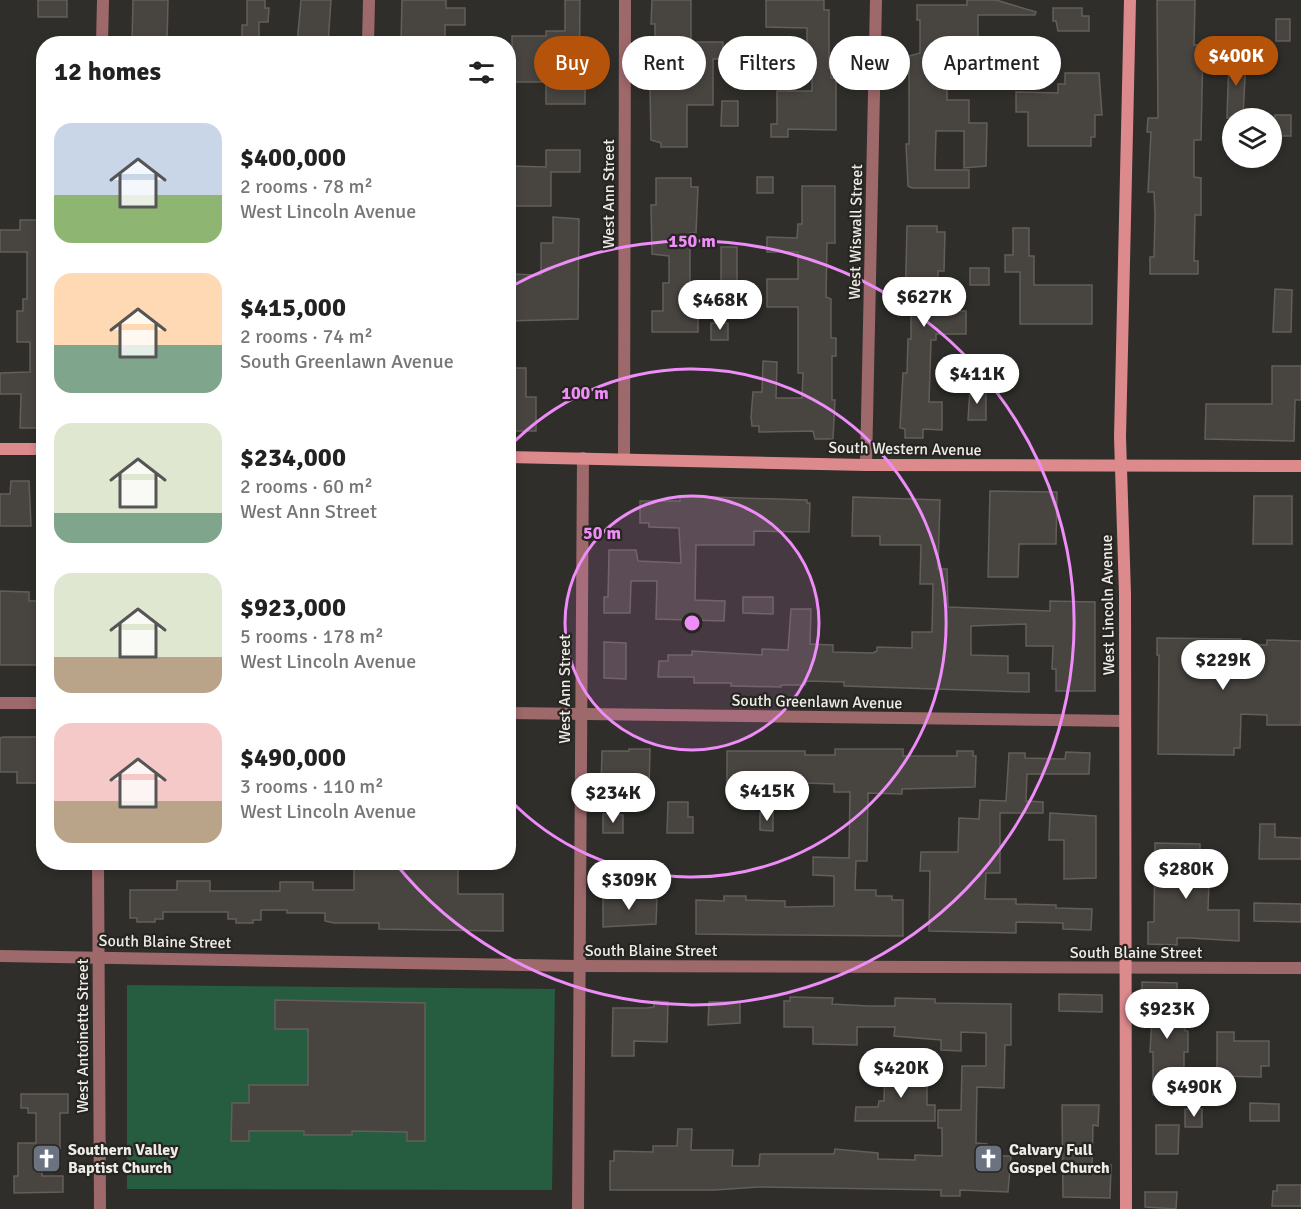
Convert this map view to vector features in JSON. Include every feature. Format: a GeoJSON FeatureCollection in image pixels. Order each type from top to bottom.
{"type":"FeatureCollection","features":[{"type":"Feature","properties":{"kind":"main road","name":"West Lincoln Avenue"},"geometry":{"type":"LineString","coordinates":[[1126,1209],[1125,594],[1120,467],[1130,0]]}},
{"type":"Feature","properties":{"kind":"main road"},"geometry":{"type":"LineString","coordinates":[[0,449],[36,449]]}},
{"type":"Feature","properties":{"kind":"main road","name":"South Western Avenue"},"geometry":{"type":"LineString","coordinates":[[516,457],[866,465],[1301,466]]}},
{"type":"Feature","properties":{"kind":"street"},"geometry":{"type":"LineString","coordinates":[[102,36],[103,0]]}},
{"type":"Feature","properties":{"kind":"street"},"geometry":{"type":"LineString","coordinates":[[368,36],[369,0]]}},
{"type":"Feature","properties":{"kind":"street","name":"West Ann Street"},"geometry":{"type":"LineString","coordinates":[[624,459],[625,0]]}},
{"type":"Feature","properties":{"kind":"street","name":"West Wiswall Street"},"geometry":{"type":"LineString","coordinates":[[866,465],[876,0]]}},
{"type":"Feature","properties":{"kind":"street","name":"West Ann Street"},"geometry":{"type":"LineString","coordinates":[[578,1209],[583,458]]}},
{"type":"Feature","properties":{"kind":"street"},"geometry":{"type":"LineString","coordinates":[[0,703],[36,703]]}},
{"type":"Feature","properties":{"kind":"street","name":"South Greenlawn Avenue"},"geometry":{"type":"LineString","coordinates":[[516,713],[1125,721]]}},
{"type":"Feature","properties":{"kind":"street","name":"West Antoinette Street"},"geometry":{"type":"LineString","coordinates":[[98,870],[100,1209]]}},
{"type":"Feature","properties":{"kind":"street","name":"South Blaine Street"},"geometry":{"type":"LineString","coordinates":[[0,956],[578,966],[1301,968]]}},
{"type":"Feature","properties":{"kind":"green space"},"geometry":{"type":"Polygon","coordinates":[[[127,985],[555,989],[552,1190],[127,1189],[127,985]]]}},
{"type":"Feature","properties":{"kind":"building"},"geometry":{"type":"Polygon","coordinates":[[[38,0],[67,0],[67,17],[38,17],[38,0]]]}},
{"type":"Feature","properties":{"kind":"building"},"geometry":{"type":"Polygon","coordinates":[[[133,0],[168,0],[167,36],[132,36],[133,0]]]}},
{"type":"Feature","properties":{"kind":"building"},"geometry":{"type":"Polygon","coordinates":[[[247,0],[265,0],[265,8],[269,8],[268,22],[259,22],[259,36],[242,36],[242,25],[247,25],[247,0]]]}},
{"type":"Feature","properties":{"kind":"building"},"geometry":{"type":"Polygon","coordinates":[[[301,0],[331,0],[329,36],[298,36],[301,0]]]}},
{"type":"Feature","properties":{"kind":"building"},"geometry":{"type":"Polygon","coordinates":[[[402,0],[446,0],[446,8],[465,8],[465,25],[445,25],[445,36],[401,36],[402,0]]]}},
{"type":"Feature","properties":{"kind":"building"},"geometry":{"type":"Polygon","coordinates":[[[565,0],[580,0],[580,36],[546,36],[546,31],[565,31],[565,0]]]}},
{"type":"Feature","properties":{"kind":"building"},"geometry":{"type":"Polygon","coordinates":[[[652,0],[691,0],[691,36],[655,36],[655,24],[651,24],[652,0]]]}},
{"type":"Feature","properties":{"kind":"building"},"geometry":{"type":"Polygon","coordinates":[[[766,0],[824,0],[824,10],[829,10],[829,90],[836,90],[836,130],[788,129],[788,137],[771,137],[771,124],[777,124],[777,91],[817,90],[817,36],[807,36],[807,28],[766,27],[766,0]]]}},
{"type":"Feature","properties":{"kind":"building"},"geometry":{"type":"Polygon","coordinates":[[[967,0],[996,0],[1036,12],[1035,15],[978,15],[978,36],[922,36],[922,90],[947,90],[947,100],[969,100],[969,123],[987,123],[986,166],[964,168],[964,131],[936,131],[935,170],[969,170],[969,188],[912,188],[908,186],[906,144],[909,144],[910,56],[920,53],[920,20],[917,20],[917,5],[967,5],[967,0]]]}},
{"type":"Feature","properties":{"kind":"building"},"geometry":{"type":"Polygon","coordinates":[[[1157,0],[1195,0],[1194,45],[1203,45],[1201,140],[1194,140],[1194,177],[1201,178],[1201,215],[1195,215],[1194,261],[1198,261],[1198,274],[1150,274],[1150,257],[1154,257],[1155,215],[1154,192],[1148,192],[1151,132],[1147,132],[1148,118],[1158,118],[1157,0]]]}},
{"type":"Feature","properties":{"kind":"building"},"geometry":{"type":"Polygon","coordinates":[[[1053,8],[1082,8],[1082,16],[1089,16],[1089,31],[1058,31],[1056,21],[1053,21],[1053,8]]]}},
{"type":"Feature","properties":{"kind":"building"},"geometry":{"type":"Polygon","coordinates":[[[1276,19],[1290,19],[1290,41],[1276,41],[1276,19]]]}},
{"type":"Feature","properties":{"kind":"building"},"geometry":{"type":"Polygon","coordinates":[[[516,36],[534,36],[534,82],[516,82],[516,36]]]}},
{"type":"Feature","properties":{"kind":"building"},"geometry":{"type":"Polygon","coordinates":[[[706,42],[718,42],[718,59],[713,59],[713,105],[687,105],[687,147],[661,147],[661,143],[651,140],[650,90],[706,90],[706,42]]]}},
{"type":"Feature","properties":{"kind":"building"},"geometry":{"type":"Polygon","coordinates":[[[1229,56],[1246,57],[1243,108],[1227,108],[1229,56]]]}},
{"type":"Feature","properties":{"kind":"building"},"geometry":{"type":"Polygon","coordinates":[[[1065,73],[1099,73],[1102,115],[1095,115],[1095,137],[1091,137],[1091,146],[1028,146],[1028,112],[1016,112],[1016,92],[1058,93],[1058,90],[1061,90],[1061,84],[1065,84],[1065,73]]]}},
{"type":"Feature","properties":{"kind":"building"},"geometry":{"type":"Polygon","coordinates":[[[546,90],[585,90],[585,104],[546,104],[546,90]]]}},
{"type":"Feature","properties":{"kind":"building"},"geometry":{"type":"Polygon","coordinates":[[[722,101],[738,101],[738,126],[721,126],[722,101]]]}},
{"type":"Feature","properties":{"kind":"building"},"geometry":{"type":"Polygon","coordinates":[[[1282,115],[1291,115],[1291,136],[1282,136],[1282,115]]]}},
{"type":"Feature","properties":{"kind":"building"},"geometry":{"type":"Polygon","coordinates":[[[546,150],[580,150],[580,172],[551,172],[551,206],[516,206],[516,166],[546,167],[546,150]]]}},
{"type":"Feature","properties":{"kind":"building"},"geometry":{"type":"Polygon","coordinates":[[[757,177],[773,177],[773,193],[757,193],[757,177]]]}},
{"type":"Feature","properties":{"kind":"building"},"geometry":{"type":"Polygon","coordinates":[[[656,178],[691,178],[691,187],[698,187],[696,233],[690,233],[690,307],[698,307],[698,332],[652,332],[652,311],[663,311],[663,283],[669,283],[669,256],[652,254],[651,205],[656,205],[656,178]]]}},
{"type":"Feature","properties":{"kind":"building"},"geometry":{"type":"Polygon","coordinates":[[[802,186],[835,186],[835,243],[827,243],[826,297],[831,299],[831,338],[836,338],[836,356],[832,356],[832,400],[835,400],[833,439],[815,439],[813,431],[759,432],[759,426],[752,426],[753,392],[762,392],[763,361],[777,362],[776,398],[802,398],[803,373],[798,373],[798,307],[767,307],[767,279],[798,279],[798,252],[767,252],[767,237],[797,238],[798,224],[802,224],[802,186]]]}},
{"type":"Feature","properties":{"kind":"building"},"geometry":{"type":"Polygon","coordinates":[[[553,217],[579,219],[578,319],[516,321],[516,274],[541,275],[541,243],[553,243],[553,217]]]}},
{"type":"Feature","properties":{"kind":"building"},"geometry":{"type":"Polygon","coordinates":[[[20,220],[36,220],[36,428],[20,428],[21,394],[0,394],[0,373],[30,372],[30,342],[17,342],[17,311],[23,311],[23,299],[27,299],[27,252],[0,252],[0,230],[20,230],[20,220]]]}},
{"type":"Feature","properties":{"kind":"building"},"geometry":{"type":"Polygon","coordinates":[[[907,226],[937,226],[937,232],[945,232],[944,271],[938,271],[938,311],[966,311],[966,334],[936,334],[936,340],[931,340],[929,402],[942,402],[942,430],[923,429],[923,438],[905,438],[905,429],[900,428],[903,373],[907,373],[908,339],[911,339],[911,312],[905,310],[907,226]]]}},
{"type":"Feature","properties":{"kind":"building"},"geometry":{"type":"Polygon","coordinates":[[[1013,228],[1029,228],[1029,256],[1034,256],[1034,285],[1092,285],[1092,324],[1020,324],[1020,272],[1005,272],[1005,255],[1013,255],[1013,228]]]}},
{"type":"Feature","properties":{"kind":"building"},"geometry":{"type":"Polygon","coordinates":[[[721,247],[737,247],[737,281],[721,281],[721,247]]]}},
{"type":"Feature","properties":{"kind":"building"},"geometry":{"type":"Polygon","coordinates":[[[970,268],[989,268],[989,285],[970,285],[970,268]]]}},
{"type":"Feature","properties":{"kind":"building"},"geometry":{"type":"Polygon","coordinates":[[[1275,289],[1292,290],[1291,332],[1273,332],[1275,289]]]}},
{"type":"Feature","properties":{"kind":"building"},"geometry":{"type":"Polygon","coordinates":[[[711,323],[728,323],[728,340],[711,340],[711,323]]]}},
{"type":"Feature","properties":{"kind":"building"},"geometry":{"type":"Polygon","coordinates":[[[1272,366],[1301,366],[1301,400],[1295,400],[1294,441],[1205,439],[1206,404],[1272,404],[1272,366]]]}},
{"type":"Feature","properties":{"kind":"building"},"geometry":{"type":"Polygon","coordinates":[[[516,368],[526,368],[526,397],[536,397],[536,431],[516,431],[516,368]]]}},
{"type":"Feature","properties":{"kind":"building"},"geometry":{"type":"Polygon","coordinates":[[[970,389],[986,389],[986,420],[968,420],[970,389]]]}},
{"type":"Feature","properties":{"kind":"building"},"geometry":{"type":"Polygon","coordinates":[[[11,481],[29,481],[31,526],[0,526],[0,494],[10,494],[11,481]]]}},
{"type":"Feature","properties":{"kind":"building"},"geometry":{"type":"Polygon","coordinates":[[[990,491],[1057,492],[1056,544],[1019,544],[1018,577],[988,577],[990,491]]]}},
{"type":"Feature","properties":{"kind":"building"},"geometry":{"type":"Polygon","coordinates":[[[680,496],[807,500],[807,503],[810,503],[809,532],[754,531],[754,545],[696,545],[695,600],[725,601],[724,621],[656,619],[657,581],[631,581],[630,613],[604,613],[604,597],[608,597],[609,550],[636,550],[638,561],[681,563],[679,528],[649,527],[649,523],[640,523],[640,501],[680,501],[680,496]]]}},
{"type":"Feature","properties":{"kind":"building"},"geometry":{"type":"Polygon","coordinates":[[[1254,496],[1292,496],[1292,544],[1253,544],[1254,496]]]}},
{"type":"Feature","properties":{"kind":"building"},"geometry":{"type":"Polygon","coordinates":[[[853,497],[940,500],[938,569],[947,569],[948,607],[1050,611],[1050,601],[1095,602],[1095,691],[1056,691],[1056,669],[1052,669],[1053,646],[1026,646],[1026,624],[971,626],[971,655],[1008,656],[1008,673],[1029,673],[1029,692],[844,686],[844,682],[806,681],[805,685],[781,685],[781,687],[731,686],[731,683],[694,683],[694,677],[658,677],[659,661],[668,661],[668,655],[692,655],[692,651],[762,655],[762,649],[788,650],[791,609],[811,609],[810,644],[833,645],[833,652],[873,653],[877,651],[877,647],[912,648],[912,632],[932,632],[933,584],[920,584],[921,545],[880,545],[880,536],[852,536],[853,497]]]}},
{"type":"Feature","properties":{"kind":"building"},"geometry":{"type":"Polygon","coordinates":[[[0,591],[29,592],[29,601],[36,601],[36,665],[0,665],[0,591]]]}},
{"type":"Feature","properties":{"kind":"building"},"geometry":{"type":"Polygon","coordinates":[[[743,597],[773,597],[773,614],[743,613],[743,597]]]}},
{"type":"Feature","properties":{"kind":"building"},"geometry":{"type":"Polygon","coordinates":[[[1157,638],[1241,639],[1240,644],[1267,645],[1267,640],[1301,641],[1301,725],[1267,725],[1267,715],[1241,714],[1240,748],[1234,748],[1234,755],[1158,754],[1159,655],[1157,655],[1157,638]]]}},
{"type":"Feature","properties":{"kind":"building"},"geometry":{"type":"Polygon","coordinates":[[[604,642],[626,643],[626,679],[604,678],[604,642]]]}},
{"type":"Feature","properties":{"kind":"building"},"geometry":{"type":"Polygon","coordinates":[[[36,737],[36,783],[17,783],[17,772],[0,772],[0,738],[36,737]]]}},
{"type":"Feature","properties":{"kind":"building"},"geometry":{"type":"Polygon","coordinates":[[[629,749],[650,749],[649,789],[601,788],[602,751],[629,751],[629,749]]]}},
{"type":"Feature","properties":{"kind":"building"},"geometry":{"type":"Polygon","coordinates":[[[835,749],[903,749],[903,756],[957,756],[957,751],[973,751],[973,756],[976,756],[975,787],[902,789],[902,794],[868,793],[867,861],[856,861],[855,890],[876,890],[876,896],[892,896],[892,900],[903,900],[903,936],[696,934],[696,900],[724,901],[724,896],[746,896],[746,900],[785,901],[785,907],[834,906],[834,876],[813,875],[813,857],[849,858],[850,792],[834,792],[834,784],[805,783],[805,789],[727,787],[727,751],[805,751],[805,755],[835,755],[835,749]]]}},
{"type":"Feature","properties":{"kind":"building"},"geometry":{"type":"Polygon","coordinates":[[[1066,752],[1090,753],[1089,774],[1027,774],[1026,801],[1043,802],[1043,813],[1000,813],[1000,873],[986,873],[985,899],[1016,899],[1016,904],[1092,909],[1091,930],[1063,929],[1063,923],[1016,922],[1016,933],[929,931],[930,871],[920,871],[921,852],[958,852],[959,818],[979,819],[980,800],[1006,801],[1009,753],[1025,753],[1025,758],[1065,759],[1066,752]]]}},
{"type":"Feature","properties":{"kind":"building"},"geometry":{"type":"Polygon","coordinates":[[[668,802],[688,802],[688,817],[693,817],[693,833],[667,833],[668,802]]]}},
{"type":"Feature","properties":{"kind":"building"},"geometry":{"type":"Polygon","coordinates":[[[760,813],[773,813],[773,831],[760,830],[760,813]]]}},
{"type":"Feature","properties":{"kind":"building"},"geometry":{"type":"Polygon","coordinates":[[[1050,813],[1096,816],[1096,878],[1064,879],[1064,840],[1049,840],[1050,813]]]}},
{"type":"Feature","properties":{"kind":"building"},"geometry":{"type":"Polygon","coordinates":[[[603,814],[623,815],[623,833],[603,833],[603,814]]]}},
{"type":"Feature","properties":{"kind":"building"},"geometry":{"type":"Polygon","coordinates":[[[1260,824],[1275,824],[1275,837],[1301,838],[1301,859],[1259,859],[1260,824]]]}},
{"type":"Feature","properties":{"kind":"building"},"geometry":{"type":"Polygon","coordinates":[[[1155,843],[1200,844],[1200,882],[1209,882],[1208,910],[1239,910],[1239,941],[1177,938],[1177,945],[1148,944],[1148,922],[1154,922],[1155,843]]]}},
{"type":"Feature","properties":{"kind":"building"},"geometry":{"type":"Polygon","coordinates":[[[354,870],[458,870],[458,894],[503,894],[503,931],[379,929],[379,923],[334,923],[325,921],[325,913],[287,913],[287,910],[261,910],[261,920],[253,920],[253,923],[236,923],[236,919],[228,919],[228,912],[163,912],[163,919],[155,919],[155,922],[137,922],[137,918],[130,918],[130,890],[177,890],[177,881],[210,881],[210,891],[280,891],[280,882],[313,882],[313,890],[354,890],[354,870]]]}},
{"type":"Feature","properties":{"kind":"building"},"geometry":{"type":"Polygon","coordinates":[[[603,897],[657,898],[656,924],[603,927],[603,897]]]}},
{"type":"Feature","properties":{"kind":"building"},"geometry":{"type":"Polygon","coordinates":[[[1254,903],[1301,904],[1301,922],[1254,921],[1254,903]]]}},
{"type":"Feature","properties":{"kind":"building"},"geometry":{"type":"Polygon","coordinates":[[[1142,982],[1177,983],[1177,1008],[1185,1009],[1185,1031],[1188,1031],[1188,1052],[1184,1052],[1184,1099],[1158,1098],[1158,1095],[1153,1095],[1153,1052],[1150,1052],[1153,1001],[1142,1001],[1142,982]]]}},
{"type":"Feature","properties":{"kind":"building"},"geometry":{"type":"Polygon","coordinates":[[[1059,994],[1102,995],[1102,1012],[1059,1011],[1059,994]]]}},
{"type":"Feature","properties":{"kind":"building"},"geometry":{"type":"Polygon","coordinates":[[[790,997],[833,998],[832,1004],[868,1006],[895,1006],[895,998],[935,999],[935,1003],[1011,1004],[1011,1045],[1005,1045],[1004,1088],[977,1087],[976,1143],[987,1144],[987,1156],[1011,1156],[1008,1192],[960,1190],[960,1196],[941,1196],[941,1190],[759,1187],[714,1190],[610,1190],[610,1161],[614,1161],[614,1151],[653,1152],[653,1146],[677,1146],[678,1129],[692,1129],[691,1150],[733,1150],[732,1166],[759,1166],[760,1154],[834,1154],[835,1149],[878,1153],[878,1159],[915,1160],[915,1155],[942,1156],[942,1128],[938,1128],[938,1110],[961,1110],[962,1066],[986,1066],[986,1033],[961,1032],[961,1051],[941,1050],[941,1040],[894,1036],[895,1027],[857,1027],[857,1045],[813,1044],[813,1027],[784,1027],[784,1001],[790,1001],[790,997]]]}},
{"type":"Feature","properties":{"kind":"building"},"geometry":{"type":"Polygon","coordinates":[[[275,1000],[425,1003],[425,1141],[407,1141],[407,1132],[352,1131],[352,1135],[304,1135],[304,1131],[249,1131],[249,1141],[231,1141],[232,1103],[249,1103],[249,1085],[308,1085],[308,1029],[275,1029],[275,1000]]]}},
{"type":"Feature","properties":{"kind":"building"},"geometry":{"type":"Polygon","coordinates":[[[654,1001],[668,1002],[667,1042],[634,1041],[634,1056],[612,1056],[613,1008],[654,1007],[654,1001]]]}},
{"type":"Feature","properties":{"kind":"building"},"geometry":{"type":"Polygon","coordinates":[[[709,1002],[740,1002],[740,1023],[708,1025],[709,1002]]]}},
{"type":"Feature","properties":{"kind":"building"},"geometry":{"type":"Polygon","coordinates":[[[1217,1032],[1234,1032],[1234,1041],[1269,1041],[1269,1066],[1261,1066],[1261,1077],[1217,1076],[1217,1032]]]}},
{"type":"Feature","properties":{"kind":"building"},"geometry":{"type":"Polygon","coordinates":[[[885,1068],[927,1069],[927,1105],[935,1105],[935,1121],[855,1121],[856,1107],[878,1107],[879,1101],[884,1101],[885,1068]]]}},
{"type":"Feature","properties":{"kind":"building"},"geometry":{"type":"Polygon","coordinates":[[[21,1094],[68,1094],[68,1113],[60,1113],[60,1149],[42,1150],[42,1176],[63,1176],[63,1192],[14,1193],[14,1176],[18,1176],[18,1143],[36,1143],[36,1113],[28,1113],[28,1108],[21,1108],[21,1094]]]}},
{"type":"Feature","properties":{"kind":"building"},"geometry":{"type":"Polygon","coordinates":[[[1250,1103],[1279,1104],[1279,1121],[1250,1121],[1250,1103]]]}},
{"type":"Feature","properties":{"kind":"building"},"geometry":{"type":"Polygon","coordinates":[[[1062,1105],[1099,1105],[1098,1126],[1093,1125],[1092,1165],[1111,1165],[1110,1198],[1063,1197],[1062,1105]]]}},
{"type":"Feature","properties":{"kind":"building"},"geometry":{"type":"Polygon","coordinates":[[[1185,1109],[1202,1109],[1202,1127],[1185,1127],[1185,1109]]]}},
{"type":"Feature","properties":{"kind":"building"},"geometry":{"type":"Polygon","coordinates":[[[1156,1125],[1179,1125],[1178,1154],[1156,1154],[1156,1125]]]}},
{"type":"Feature","properties":{"kind":"building"},"geometry":{"type":"Polygon","coordinates":[[[1277,1185],[1301,1185],[1301,1206],[1272,1206],[1273,1191],[1277,1191],[1277,1185]]]}},
{"type":"Feature","properties":{"kind":"building"},"geometry":{"type":"Polygon","coordinates":[[[1145,1192],[1177,1192],[1176,1209],[1145,1207],[1145,1192]]]}},
{"type":"Feature","properties":{"kind":"place","name":"Southern Valley Baptist Church"},"geometry":{"type":"Point","coordinates":[47,1158]}},
{"type":"Feature","properties":{"kind":"place","name":"Calvary Full Gospel Church"},"geometry":{"type":"Point","coordinates":[988,1158]}}]}
